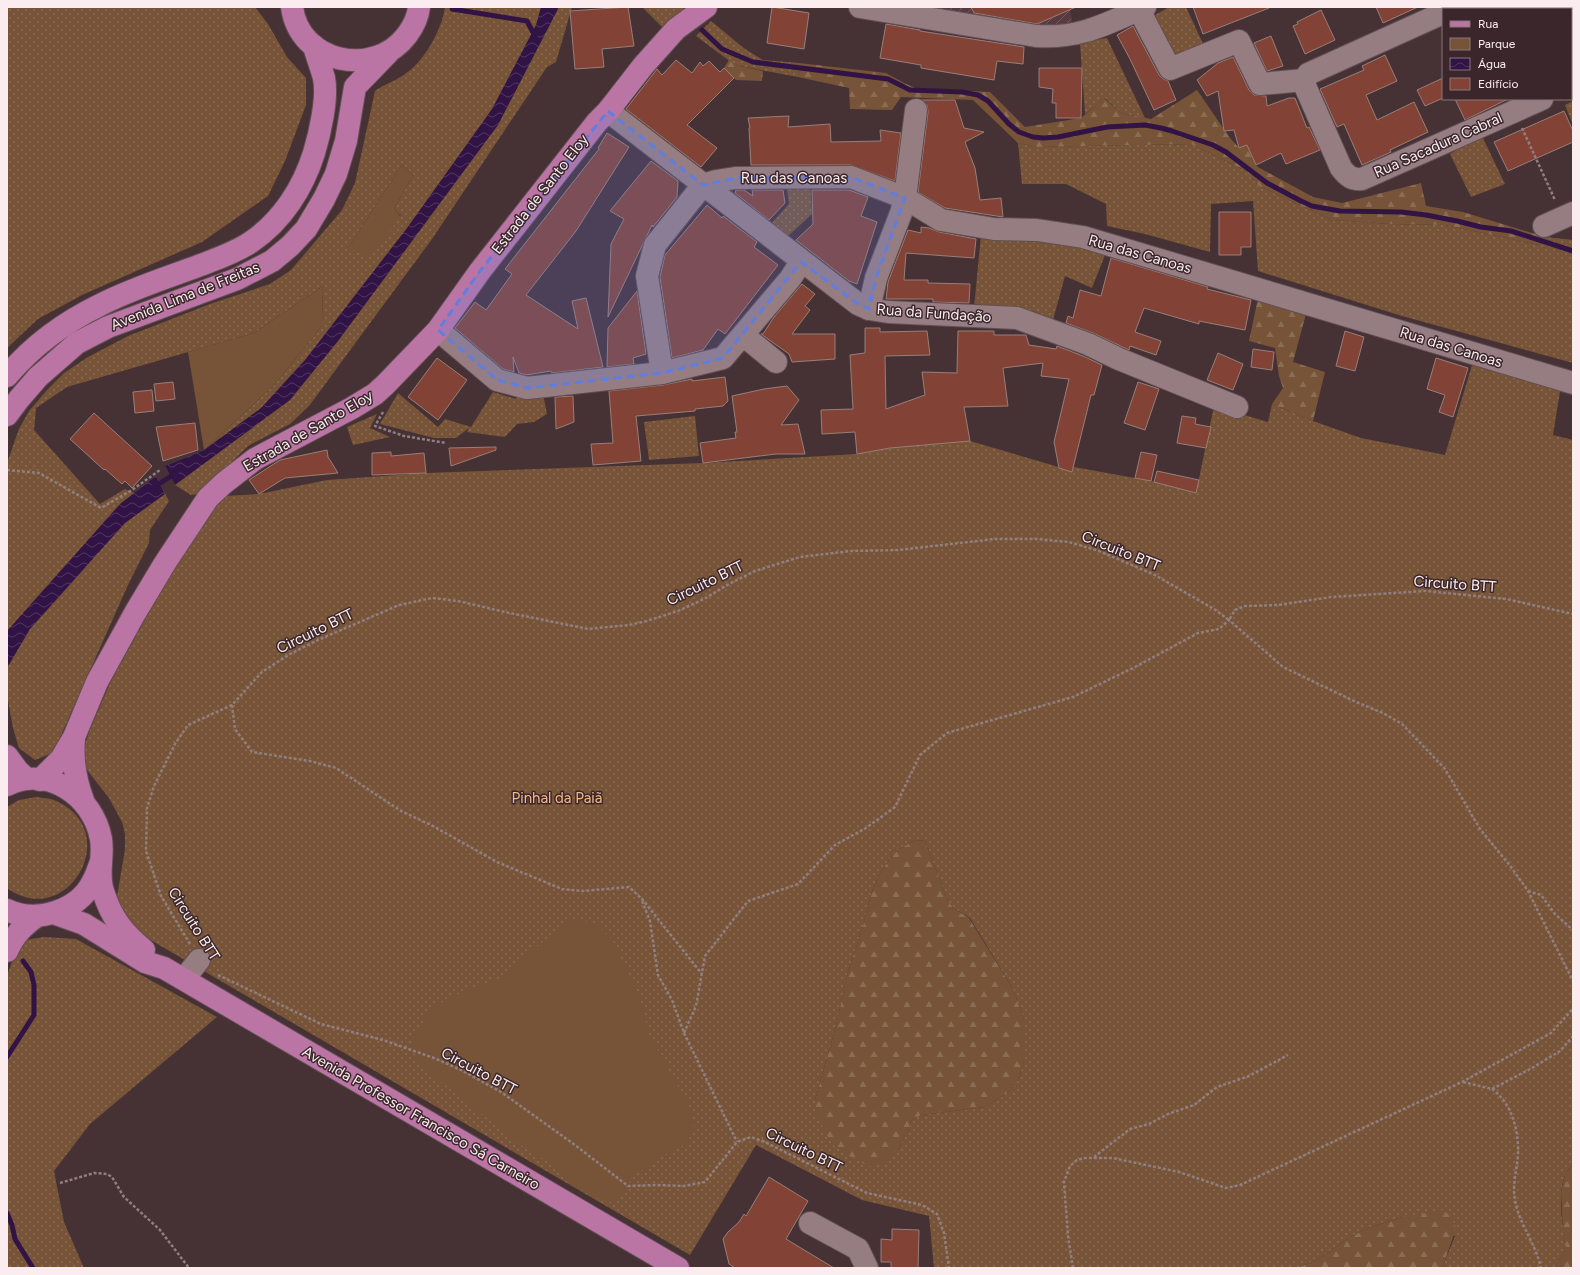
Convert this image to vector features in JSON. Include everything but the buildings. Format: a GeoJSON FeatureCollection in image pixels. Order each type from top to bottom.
{"type":"FeatureCollection","features":[{"type":"Feature","properties":{"kind":"main road"},"geometry":{"type":"LineString","coordinates":[[291,9],[301,31],[314,46],[330,56],[350,61],[369,60],[388,53],[402,42],[413,28],[419,7]]}},
{"type":"Feature","properties":{"kind":"main road","name":"Estrada de Santo Eloy"},"geometry":{"type":"LineString","coordinates":[[25,782],[52,769],[61,759],[74,737],[97,682],[135,613],[165,563],[208,498],[229,478],[255,459],[352,408],[371,397],[385,385],[438,330],[480,271],[643,66],[676,29],[706,7]]}},
{"type":"Feature","properties":{"kind":"main road","name":"Avenida Lima de Freitas"},"geometry":{"type":"LineString","coordinates":[[7,376],[41,341],[71,321],[100,305],[228,255],[250,243],[281,216],[308,172],[323,110],[324,79],[314,46]]}},
{"type":"Feature","properties":{"kind":"main road","name":"Avenida Lima de Freitas"},"geometry":{"type":"LineString","coordinates":[[7,415],[19,398],[38,377],[78,343],[108,327],[237,279],[272,261],[290,246],[306,229],[324,199],[336,174],[346,141],[355,87],[388,53]]}},
{"type":"Feature","properties":{"kind":"main road","name":"Estrada de Santo Eloy"},"geometry":{"type":"LineString","coordinates":[[74,737],[73,766],[76,781],[83,800]]}},
{"type":"Feature","properties":{"kind":"main road"},"geometry":{"type":"LineString","coordinates":[[7,756],[25,782],[48,780],[67,788],[83,800],[96,818],[102,840],[100,863],[102,889],[110,911],[117,923],[130,938],[150,954],[164,968]]}},
{"type":"Feature","properties":{"kind":"main road"},"geometry":{"type":"LineString","coordinates":[[7,951],[13,938],[23,926],[45,915],[68,907],[82,896],[93,882],[100,863]]}},
{"type":"Feature","properties":{"kind":"main road"},"geometry":{"type":"LineString","coordinates":[[7,910],[14,913],[45,915],[84,924],[145,962],[164,968]]}},
{"type":"Feature","properties":{"kind":"main road","name":"Avenida Professor Francisco Sá Carneiro"},"geometry":{"type":"LineString","coordinates":[[164,968],[678,1268]]}},
{"type":"Feature","properties":{"kind":"street"},"geometry":{"type":"LineString","coordinates":[[860,7],[1036,36],[1052,37],[1066,36],[1092,30],[1142,8],[1170,69],[1239,41],[1260,84],[1305,80],[1308,74],[1442,13]]}},
{"type":"Feature","properties":{"kind":"street","name":"Rua Sacadura Cabral"},"geometry":{"type":"LineString","coordinates":[[1305,80],[1305,86],[1341,168],[1345,174],[1355,180],[1362,179],[1540,100]]}},
{"type":"Feature","properties":{"kind":"street"},"geometry":{"type":"LineString","coordinates":[[869,309],[876,278],[901,213],[905,198],[916,110]]}},
{"type":"Feature","properties":{"kind":"street","name":"Rua da Fundação"},"geometry":{"type":"LineString","coordinates":[[608,111],[801,262],[858,304],[869,309],[888,312],[1017,318],[1088,344],[1118,359],[1237,407]]}},
{"type":"Feature","properties":{"kind":"street","name":"Rua das Canoas"},"geometry":{"type":"LineString","coordinates":[[703,185],[735,178],[851,177],[905,198],[940,220],[994,229],[1037,230],[1083,237],[1573,383]]}},
{"type":"Feature","properties":{"kind":"street"},"geometry":{"type":"LineString","coordinates":[[662,373],[647,276],[655,244],[703,185]]}},
{"type":"Feature","properties":{"kind":"street"},"geometry":{"type":"LineString","coordinates":[[438,330],[497,380],[527,388],[662,373],[723,358],[790,279],[801,262]]}},
{"type":"Feature","properties":{"kind":"street"},"geometry":{"type":"LineString","coordinates":[[743,335],[776,362]]}},
{"type":"Feature","properties":{"kind":"street"},"geometry":{"type":"LineString","coordinates":[[184,979],[199,960]]}},
{"type":"Feature","properties":{"kind":"street"},"geometry":{"type":"LineString","coordinates":[[810,1223],[858,1249],[867,1268]]}},
{"type":"Feature","properties":{"kind":"path"},"geometry":{"type":"LineString","coordinates":[[1514,111],[1560,219]]}},
{"type":"Feature","properties":{"kind":"path"},"geometry":{"type":"LineString","coordinates":[[371,397],[384,411],[375,426],[404,436],[446,443]]}},
{"type":"Feature","properties":{"kind":"path"},"geometry":{"type":"LineString","coordinates":[[7,470],[39,473],[101,508],[132,490],[160,470]]}},
{"type":"Feature","properties":{"kind":"path","name":"Circuito BTT"},"geometry":{"type":"LineString","coordinates":[[949,1268],[944,1233],[937,1214],[922,1205],[867,1193],[765,1142],[751,1138],[737,1142],[705,1182],[684,1186],[628,1186],[575,1145],[501,1092],[461,1070],[434,1058],[383,1040],[321,1024],[207,970],[199,960],[161,896],[146,851],[146,808],[154,786],[175,744],[188,726],[232,705],[262,672],[290,654],[318,640],[400,605],[432,598],[458,601],[588,629],[629,625],[678,611],[704,599],[755,571],[800,556],[830,552],[898,550],[995,539],[1038,539],[1069,542],[1099,551],[1155,575],[1214,609],[1229,620],[1235,610],[1245,606],[1278,605],[1331,597],[1426,591],[1506,599],[1573,614]]}},
{"type":"Feature","properties":{"kind":"path"},"geometry":{"type":"LineString","coordinates":[[684,1032],[696,1006],[705,956],[748,901],[798,884],[835,846],[866,828],[895,807],[920,755],[947,733],[1073,697],[1135,667],[1198,633],[1219,629],[1229,620],[1283,667],[1356,702],[1383,713],[1402,724],[1444,769],[1460,793],[1480,829],[1511,867],[1528,891],[1573,981]]}},
{"type":"Feature","properties":{"kind":"path"},"geometry":{"type":"LineString","coordinates":[[232,705],[235,729],[252,752],[310,761],[336,768],[401,810],[497,862],[562,889],[583,891],[629,887],[642,899],[702,975]]}},
{"type":"Feature","properties":{"kind":"path"},"geometry":{"type":"LineString","coordinates":[[1528,891],[1541,895],[1555,914],[1573,930]]}},
{"type":"Feature","properties":{"kind":"path"},"geometry":{"type":"LineString","coordinates":[[642,899],[650,921],[658,976],[672,1000],[684,1032],[737,1142]]}},
{"type":"Feature","properties":{"kind":"path"},"geometry":{"type":"LineString","coordinates":[[1573,1009],[1573,1017]]}},
{"type":"Feature","properties":{"kind":"path"},"geometry":{"type":"LineString","coordinates":[[1073,1268],[1068,1236],[1064,1182],[1070,1166],[1077,1160],[1094,1157],[1113,1158],[1179,1172],[1226,1188],[1232,1188],[1325,1147],[1462,1082],[1551,1033],[1573,1009]]}},
{"type":"Feature","properties":{"kind":"path"},"geometry":{"type":"LineString","coordinates":[[1492,1089],[1560,1051],[1573,1036]]}},
{"type":"Feature","properties":{"kind":"path"},"geometry":{"type":"LineString","coordinates":[[1094,1157],[1130,1128],[1149,1124],[1168,1114],[1194,1105],[1218,1087],[1249,1076],[1288,1055]]}},
{"type":"Feature","properties":{"kind":"path"},"geometry":{"type":"LineString","coordinates":[[1462,1082],[1492,1089],[1501,1095],[1515,1122],[1518,1154],[1514,1182],[1515,1200],[1520,1220],[1541,1268]]}},
{"type":"Feature","properties":{"kind":"path"},"geometry":{"type":"LineString","coordinates":[[60,1183],[94,1173],[107,1174],[112,1177],[124,1197],[160,1230],[189,1268]]}},
{"type":"Feature","properties":{"kind":"highlighted area"},"geometry":{"type":"Polygon","coordinates":[[[608,111],[703,185],[735,178],[851,177],[905,198],[876,278],[869,309],[858,304],[801,262],[723,358],[662,373],[527,388],[497,380],[438,330],[480,271],[608,111]]]}},
{"type":"Feature","properties":{"kind":"shaded area"},"geometry":{"type":"Polygon","coordinates":[[[915,7],[1070,7],[1073,31],[915,7]]]}},
{"type":"Feature","properties":{"kind":"green space"},"geometry":{"type":"Polygon","coordinates":[[[7,7],[255,7],[268,24],[287,57],[306,78],[306,105],[285,161],[268,196],[202,242],[82,295],[38,319],[7,348],[7,7]]]}},
{"type":"Feature","properties":{"kind":"green space"},"geometry":{"type":"Polygon","coordinates":[[[445,7],[572,7],[556,62],[547,67],[432,239],[309,406],[290,424],[248,446],[199,494],[191,495],[175,485],[165,466],[204,450],[274,385],[322,326],[323,286],[254,333],[67,387],[36,408],[34,430],[100,504],[125,489],[134,493],[156,476],[169,501],[150,530],[149,543],[128,585],[58,742],[52,753],[35,760],[19,748],[13,728],[7,695],[7,463],[19,429],[29,411],[48,389],[64,373],[88,357],[128,336],[210,304],[270,284],[291,270],[342,210],[355,183],[375,91],[410,71],[424,55],[436,36],[445,7]],[[402,165],[348,248],[401,216],[394,209],[413,175],[402,165]]]}},
{"type":"Feature","properties":{"kind":"green space"},"geometry":{"type":"Polygon","coordinates":[[[642,7],[691,7],[663,28],[642,7]]]}},
{"type":"Feature","properties":{"kind":"green space"},"geometry":{"type":"Polygon","coordinates":[[[1169,7],[1186,7],[1205,48],[1172,62],[1150,18],[1169,7]]]}},
{"type":"Feature","properties":{"kind":"green space"},"geometry":{"type":"Polygon","coordinates":[[[711,21],[745,49],[763,60],[799,63],[798,77],[735,65],[696,36],[711,21]]]}},
{"type":"Feature","properties":{"kind":"green space"},"geometry":{"type":"Polygon","coordinates":[[[1107,38],[1145,118],[1121,113],[1105,98],[1085,114],[1080,43],[1107,38]]]}},
{"type":"Feature","properties":{"kind":"green space"},"geometry":{"type":"Polygon","coordinates":[[[729,60],[735,65],[763,71],[762,81],[736,80],[724,68],[729,60]]]}},
{"type":"Feature","properties":{"kind":"green space"},"geometry":{"type":"Polygon","coordinates":[[[799,63],[886,73],[915,88],[990,92],[1025,127],[1081,118],[1104,98],[1121,113],[1151,119],[1197,90],[1230,138],[1239,148],[1247,145],[1256,166],[1313,197],[1342,203],[1421,183],[1426,206],[1463,212],[1545,237],[1539,245],[1445,225],[1391,224],[1332,220],[1259,186],[1246,171],[1191,144],[1037,147],[1018,143],[973,100],[901,97],[892,110],[850,109],[849,88],[798,77],[799,63]]]}},
{"type":"Feature","properties":{"kind":"green space"},"geometry":{"type":"Polygon","coordinates":[[[1573,101],[1573,125],[1565,105],[1573,101]]]}},
{"type":"Feature","properties":{"kind":"green space"},"geometry":{"type":"Polygon","coordinates":[[[1481,134],[1505,184],[1471,197],[1450,154],[1481,134]]]}},
{"type":"Feature","properties":{"kind":"green space"},"geometry":{"type":"Polygon","coordinates":[[[1018,143],[1037,147],[1191,144],[1246,171],[1259,186],[1332,220],[1391,224],[1445,225],[1539,245],[1545,237],[1573,240],[1573,363],[1402,316],[1258,271],[1253,201],[1211,204],[1210,252],[1145,234],[1107,226],[1106,204],[1066,184],[1022,184],[1018,143]]]}},
{"type":"Feature","properties":{"kind":"green space"},"geometry":{"type":"Polygon","coordinates":[[[402,165],[413,175],[394,209],[401,217],[369,256],[348,248],[402,165]]]}},
{"type":"Feature","properties":{"kind":"green space"},"geometry":{"type":"Polygon","coordinates":[[[810,181],[812,214],[786,238],[769,226],[789,204],[786,182],[810,181]]]}},
{"type":"Feature","properties":{"kind":"green space"},"geometry":{"type":"Polygon","coordinates":[[[981,235],[1033,236],[1107,250],[1092,288],[1065,276],[1053,320],[1033,311],[974,308],[981,235]]]}},
{"type":"Feature","properties":{"kind":"green space"},"geometry":{"type":"Polygon","coordinates":[[[323,286],[322,326],[274,385],[204,450],[188,352],[254,333],[323,286]]]}},
{"type":"Feature","properties":{"kind":"green space"},"geometry":{"type":"Polygon","coordinates":[[[1258,298],[1306,314],[1293,362],[1325,372],[1313,421],[1272,404],[1283,388],[1279,376],[1275,348],[1249,341],[1258,298]]]}},
{"type":"Feature","properties":{"kind":"green space","name":"Pinhal da Paiã"},"geometry":{"type":"Polygon","coordinates":[[[1472,365],[1561,385],[1553,435],[1573,440],[1573,1165],[1566,1174],[1561,1192],[1561,1212],[1566,1250],[1554,1268],[1442,1268],[1455,1236],[1403,1217],[1371,1227],[1352,1236],[1317,1260],[1297,1268],[934,1268],[929,1216],[862,1200],[756,1145],[690,1255],[149,939],[129,925],[116,903],[125,849],[125,834],[122,822],[109,798],[87,770],[84,763],[85,745],[111,681],[187,543],[225,496],[259,494],[327,480],[426,473],[703,463],[857,454],[890,448],[970,441],[1072,471],[1074,467],[1151,481],[1196,493],[1214,406],[1268,422],[1272,404],[1313,421],[1361,438],[1445,455],[1472,365]],[[915,840],[898,850],[891,857],[879,875],[871,894],[863,926],[847,975],[836,1026],[815,1100],[815,1109],[898,1150],[912,1120],[921,1115],[985,1107],[1010,1091],[1017,1082],[1024,1061],[1024,1020],[1013,989],[970,918],[953,908],[947,899],[925,841],[915,840]]]}},
{"type":"Feature","properties":{"kind":"green space"},"geometry":{"type":"Polygon","coordinates":[[[517,391],[543,394],[547,414],[534,422],[517,424],[505,437],[467,432],[469,428],[456,438],[434,438],[380,424],[398,393],[438,427],[445,419],[471,427],[493,392],[516,399],[517,391]]]}},
{"type":"Feature","properties":{"kind":"green space"},"geometry":{"type":"Polygon","coordinates":[[[377,414],[370,428],[390,437],[353,445],[347,427],[377,414]]]}},
{"type":"Feature","properties":{"kind":"green space"},"geometry":{"type":"Polygon","coordinates":[[[695,416],[699,456],[649,460],[644,422],[695,416]]]}},
{"type":"Feature","properties":{"kind":"green space"},"geometry":{"type":"Polygon","coordinates":[[[36,797],[54,800],[75,814],[86,833],[87,853],[80,872],[68,887],[50,897],[29,898],[7,888],[7,807],[19,800],[36,797]]]}},
{"type":"Feature","properties":{"kind":"green space"},"geometry":{"type":"Polygon","coordinates":[[[915,840],[925,841],[947,899],[953,908],[969,918],[1013,989],[1024,1020],[1024,1061],[1017,1082],[1010,1091],[985,1107],[921,1115],[912,1120],[898,1150],[881,1165],[871,1167],[849,1156],[832,1144],[818,1119],[815,1109],[815,1100],[836,1026],[847,975],[863,926],[871,894],[879,875],[891,857],[898,850],[915,840]]]}},
{"type":"Feature","properties":{"kind":"green space"},"geometry":{"type":"Polygon","coordinates":[[[566,921],[596,923],[613,941],[639,996],[649,1034],[690,1108],[695,1128],[686,1144],[669,1152],[635,1175],[618,1197],[606,1204],[595,1196],[576,1188],[553,1165],[521,1145],[421,1066],[412,1048],[413,1039],[425,1018],[440,1003],[460,993],[503,977],[566,921]]]}},
{"type":"Feature","properties":{"kind":"green space"},"geometry":{"type":"Polygon","coordinates":[[[44,937],[76,939],[217,1017],[90,1124],[54,1171],[64,1222],[84,1268],[7,1268],[7,976],[17,948],[26,940],[44,937]]]}},
{"type":"Feature","properties":{"kind":"green space"},"geometry":{"type":"Polygon","coordinates":[[[1573,1165],[1573,1268],[1554,1268],[1566,1250],[1563,1231],[1561,1193],[1565,1173],[1573,1165]]]}},
{"type":"Feature","properties":{"kind":"green space"},"geometry":{"type":"Polygon","coordinates":[[[1443,1210],[1452,1218],[1455,1231],[1442,1268],[1297,1268],[1317,1260],[1352,1236],[1371,1227],[1403,1217],[1443,1210]]]}},
{"type":"Feature","properties":{"kind":"water"},"geometry":{"type":"Polygon","coordinates":[[[541,7],[559,7],[498,125],[338,341],[290,400],[175,485],[165,466],[204,450],[261,408],[305,360],[407,228],[492,109],[536,25],[541,7]]]}},
{"type":"Feature","properties":{"kind":"water"},"geometry":{"type":"Polygon","coordinates":[[[156,476],[165,494],[125,523],[30,629],[7,668],[7,631],[120,504],[156,476]]]}},
{"type":"Feature","properties":{"kind":"waterway"},"geometry":{"type":"LineString","coordinates":[[452,9],[527,21],[535,36]]}},
{"type":"Feature","properties":{"kind":"waterway"},"geometry":{"type":"LineString","coordinates":[[702,30],[722,49],[753,62],[888,79],[910,90],[962,92],[978,95],[988,101],[1009,124],[1019,132],[1033,137],[1058,137],[1107,127],[1145,125],[1161,128],[1213,145],[1226,152],[1267,183],[1312,206],[1340,211],[1401,212],[1426,215],[1481,227],[1511,231],[1573,251]]}},
{"type":"Feature","properties":{"kind":"waterway"},"geometry":{"type":"LineString","coordinates":[[154,487],[176,473]]}},
{"type":"Feature","properties":{"kind":"waterway"},"geometry":{"type":"LineString","coordinates":[[7,1057],[34,1015],[34,985],[31,972],[23,961]]}},
{"type":"Feature","properties":{"kind":"waterway"},"geometry":{"type":"LineString","coordinates":[[7,1213],[12,1225],[15,1239],[33,1268]]}}]}
